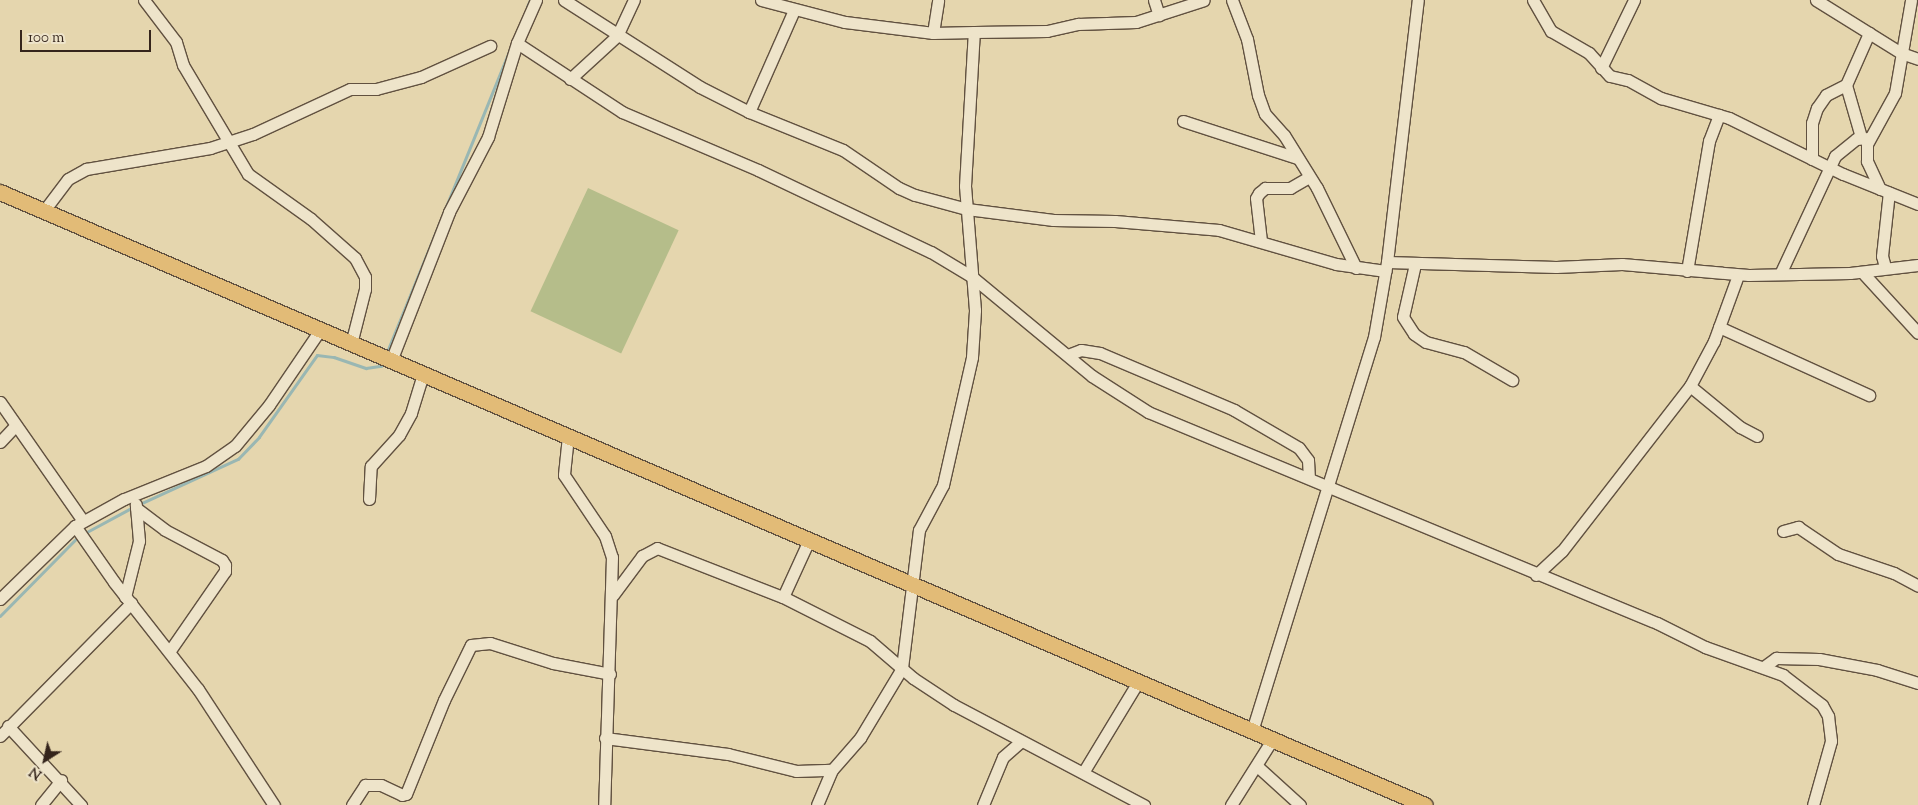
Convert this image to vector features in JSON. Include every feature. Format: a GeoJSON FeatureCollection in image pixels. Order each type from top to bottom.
{"type":"FeatureCollection","features":[{"type":"Feature","properties":{"kind":"main road"},"geometry":{"type":"LineString","coordinates":[[0,192],[1424,805]]}},
{"type":"Feature","properties":{"kind":"street"},"geometry":{"type":"LineString","coordinates":[[144,0],[176,42],[183,66],[248,174],[310,219],[355,258],[365,277],[365,289],[351,344]]}},
{"type":"Feature","properties":{"kind":"street"},"geometry":{"type":"LineString","coordinates":[[391,361],[449,212],[488,137],[517,43],[536,0]]}},
{"type":"Feature","properties":{"kind":"street"},"geometry":{"type":"LineString","coordinates":[[564,0],[617,36],[700,87],[749,112],[843,150],[899,188],[967,209],[1053,220],[1115,220],[1219,230],[1261,240],[1356,268],[1415,264],[1556,267],[1622,264],[1738,274],[1863,272],[1885,267],[1918,265]]}},
{"type":"Feature","properties":{"kind":"street"},"geometry":{"type":"LineString","coordinates":[[570,79],[617,36],[634,0]]}},
{"type":"Feature","properties":{"kind":"street"},"geometry":{"type":"LineString","coordinates":[[761,0],[844,22],[933,33],[1047,31],[1069,25],[1136,22],[1204,0]]}},
{"type":"Feature","properties":{"kind":"street"},"geometry":{"type":"LineString","coordinates":[[933,33],[938,0]]}},
{"type":"Feature","properties":{"kind":"street"},"geometry":{"type":"LineString","coordinates":[[1154,0],[1159,16]]}},
{"type":"Feature","properties":{"kind":"street"},"geometry":{"type":"LineString","coordinates":[[1232,0],[1247,39],[1258,95],[1265,114],[1284,135],[1309,177],[1356,268]]}},
{"type":"Feature","properties":{"kind":"street"},"geometry":{"type":"LineString","coordinates":[[1252,731],[1366,368],[1387,267],[1418,0]]}},
{"type":"Feature","properties":{"kind":"street"},"geometry":{"type":"LineString","coordinates":[[1533,0],[1551,31],[1589,53],[1601,68],[1661,98],[1719,115],[1829,167],[1918,204]]}},
{"type":"Feature","properties":{"kind":"street"},"geometry":{"type":"LineString","coordinates":[[1601,68],[1634,0]]}},
{"type":"Feature","properties":{"kind":"street"},"geometry":{"type":"LineString","coordinates":[[1816,0],[1901,52],[1918,59]]}},
{"type":"Feature","properties":{"kind":"street"},"geometry":{"type":"LineString","coordinates":[[1781,272],[1837,153],[1865,137],[1891,105],[1911,0]]}},
{"type":"Feature","properties":{"kind":"street"},"geometry":{"type":"LineString","coordinates":[[749,112],[794,10]]}},
{"type":"Feature","properties":{"kind":"street"},"geometry":{"type":"LineString","coordinates":[[816,805],[832,770],[860,738],[902,668],[910,584],[921,526],[942,485],[972,357],[975,310],[971,276],[966,162],[974,32]]}},
{"type":"Feature","properties":{"kind":"street"},"geometry":{"type":"LineString","coordinates":[[1812,159],[1812,122],[1817,108],[1826,95],[1846,85],[1869,33]]}},
{"type":"Feature","properties":{"kind":"street"},"geometry":{"type":"LineString","coordinates":[[517,43],[622,112],[804,191],[931,252],[971,276],[1092,376],[1148,412],[1309,477],[1536,575],[1656,623],[1705,647],[1765,666],[1804,689],[1822,705],[1828,716],[1831,741],[1813,805]]}},
{"type":"Feature","properties":{"kind":"street"},"geometry":{"type":"LineString","coordinates":[[43,212],[68,179],[86,169],[227,142],[350,89],[376,89],[421,76],[490,46]]}},
{"type":"Feature","properties":{"kind":"street"},"geometry":{"type":"LineString","coordinates":[[1846,85],[1865,137],[1867,161],[1885,191],[1882,256],[1885,267]]}},
{"type":"Feature","properties":{"kind":"street"},"geometry":{"type":"LineString","coordinates":[[1687,270],[1709,141],[1719,115]]}},
{"type":"Feature","properties":{"kind":"street"},"geometry":{"type":"LineString","coordinates":[[1184,121],[1297,158]]}},
{"type":"Feature","properties":{"kind":"street"},"geometry":{"type":"LineString","coordinates":[[1261,240],[1256,198],[1259,193],[1265,188],[1290,188],[1309,177]]}},
{"type":"Feature","properties":{"kind":"street"},"geometry":{"type":"LineString","coordinates":[[1415,264],[1403,317],[1414,334],[1426,342],[1464,352],[1512,380]]}},
{"type":"Feature","properties":{"kind":"street"},"geometry":{"type":"LineString","coordinates":[[1863,272],[1918,333]]}},
{"type":"Feature","properties":{"kind":"street"},"geometry":{"type":"LineString","coordinates":[[1536,575],[1562,551],[1690,386],[1719,327],[1738,274]]}},
{"type":"Feature","properties":{"kind":"street"},"geometry":{"type":"LineString","coordinates":[[1719,327],[1869,395]]}},
{"type":"Feature","properties":{"kind":"street"},"geometry":{"type":"LineString","coordinates":[[0,599],[79,524],[134,495],[206,466],[235,446],[270,405],[320,330]]}},
{"type":"Feature","properties":{"kind":"street"},"geometry":{"type":"LineString","coordinates":[[1068,355],[1081,350],[1100,353],[1234,410],[1299,448],[1308,460],[1309,477]]}},
{"type":"Feature","properties":{"kind":"street"},"geometry":{"type":"LineString","coordinates":[[369,499],[372,466],[399,434],[411,413],[423,374]]}},
{"type":"Feature","properties":{"kind":"street"},"geometry":{"type":"LineString","coordinates":[[1690,386],[1740,426],[1757,436]]}},
{"type":"Feature","properties":{"kind":"street"},"geometry":{"type":"LineString","coordinates":[[0,402],[14,427],[128,600],[198,689],[274,805]]}},
{"type":"Feature","properties":{"kind":"street"},"geometry":{"type":"LineString","coordinates":[[0,442],[14,427]]}},
{"type":"Feature","properties":{"kind":"street"},"geometry":{"type":"LineString","coordinates":[[568,436],[562,470],[610,547],[613,595],[604,805]]}},
{"type":"Feature","properties":{"kind":"street"},"geometry":{"type":"LineString","coordinates":[[0,736],[128,600],[139,541],[134,495]]}},
{"type":"Feature","properties":{"kind":"street"},"geometry":{"type":"LineString","coordinates":[[136,508],[166,530],[222,560],[225,565],[225,571],[169,652]]}},
{"type":"Feature","properties":{"kind":"street"},"geometry":{"type":"LineString","coordinates":[[1783,531],[1798,527],[1838,554],[1894,573],[1918,586]]}},
{"type":"Feature","properties":{"kind":"street"},"geometry":{"type":"LineString","coordinates":[[783,597],[809,540]]}},
{"type":"Feature","properties":{"kind":"street"},"geometry":{"type":"LineString","coordinates":[[613,595],[642,556],[657,548],[783,597],[870,641],[902,668],[954,705],[1020,742],[1084,771],[1144,805]]}},
{"type":"Feature","properties":{"kind":"street"},"geometry":{"type":"LineString","coordinates":[[352,805],[366,785],[381,785],[402,795],[406,794],[444,700],[471,645],[490,643],[553,663],[610,674]]}},
{"type":"Feature","properties":{"kind":"street"},"geometry":{"type":"LineString","coordinates":[[1765,666],[1776,658],[1819,659],[1877,670],[1918,682]]}},
{"type":"Feature","properties":{"kind":"street"},"geometry":{"type":"LineString","coordinates":[[1084,771],[1138,682]]}},
{"type":"Feature","properties":{"kind":"street"},"geometry":{"type":"LineString","coordinates":[[8,726],[61,780],[81,805]]}},
{"type":"Feature","properties":{"kind":"street"},"geometry":{"type":"LineString","coordinates":[[606,738],[728,754],[796,771],[832,770]]}},
{"type":"Feature","properties":{"kind":"street"},"geometry":{"type":"LineString","coordinates":[[1230,805],[1257,766],[1272,740]]}},
{"type":"Feature","properties":{"kind":"street"},"geometry":{"type":"LineString","coordinates":[[983,805],[1003,757],[1020,742]]}},
{"type":"Feature","properties":{"kind":"street"},"geometry":{"type":"LineString","coordinates":[[1257,766],[1300,805]]}},
{"type":"Feature","properties":{"kind":"street"},"geometry":{"type":"LineString","coordinates":[[41,805],[61,780]]}},
{"type":"Feature","properties":{"kind":"green space"},"geometry":{"type":"Polygon","coordinates":[[[588,188],[679,230],[621,354],[531,311],[588,188]]]}},
{"type":"Feature","properties":{"kind":"waterway"},"geometry":{"type":"LineString","coordinates":[[527,7],[530,0]]}},
{"type":"Feature","properties":{"kind":"waterway"},"geometry":{"type":"LineString","coordinates":[[387,352],[510,49]]}},
{"type":"Feature","properties":{"kind":"waterway"},"geometry":{"type":"LineString","coordinates":[[140,504],[238,459],[259,437],[317,355],[334,357],[366,368],[381,366],[383,362]]}},
{"type":"Feature","properties":{"kind":"waterway"},"geometry":{"type":"LineString","coordinates":[[85,533],[133,507]]}},
{"type":"Feature","properties":{"kind":"waterway"},"geometry":{"type":"LineString","coordinates":[[0,616],[78,537]]}}]}
